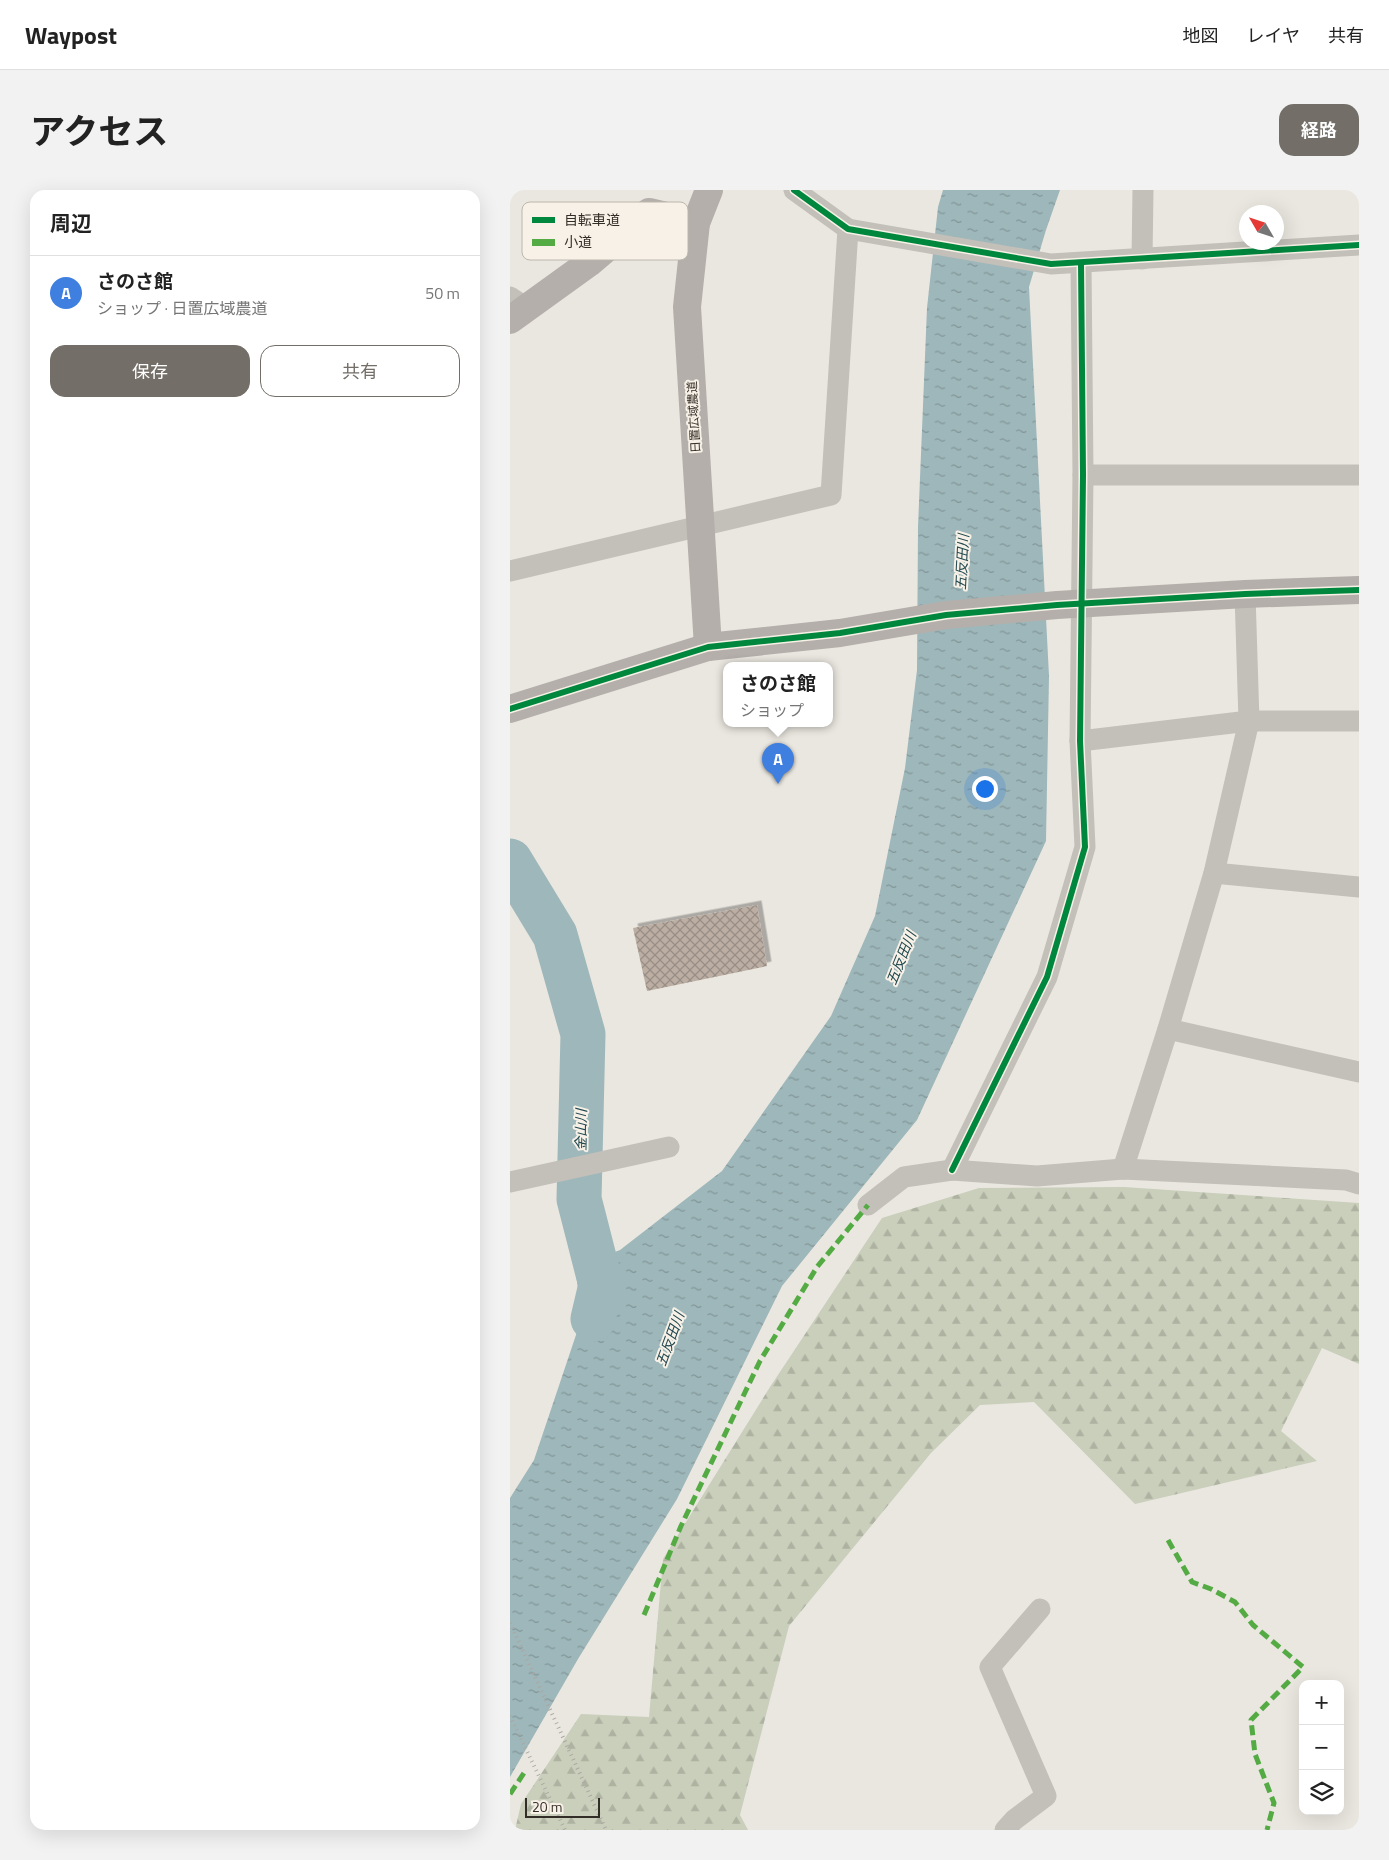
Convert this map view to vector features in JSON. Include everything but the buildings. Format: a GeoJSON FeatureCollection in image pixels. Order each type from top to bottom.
{"type":"FeatureCollection","features":[{"type":"Feature","properties":{"kind":"street","name":"日置広域農道"},"geometry":{"type":"LineString","coordinates":[[708,647],[687,307],[696,223],[709,190]]}},
{"type":"Feature","properties":{"kind":"street"},"geometry":{"type":"LineString","coordinates":[[794,190],[848,229],[1051,264],[1359,245]]}},
{"type":"Feature","properties":{"kind":"street"},"geometry":{"type":"LineString","coordinates":[[1142,259],[1143,190]]}},
{"type":"Feature","properties":{"kind":"street"},"geometry":{"type":"LineString","coordinates":[[688,221],[696,223]]}},
{"type":"Feature","properties":{"kind":"street"},"geometry":{"type":"LineString","coordinates":[[510,571],[831,495],[848,229]]}},
{"type":"Feature","properties":{"kind":"street"},"geometry":{"type":"LineString","coordinates":[[516,308],[593,260]]}},
{"type":"Feature","properties":{"kind":"street"},"geometry":{"type":"LineString","coordinates":[[952,1170],[1047,977],[1085,847],[1080,741],[1069,604],[1083,475],[1081,262]]}},
{"type":"Feature","properties":{"kind":"street"},"geometry":{"type":"LineString","coordinates":[[1083,475],[1359,475]]}},
{"type":"Feature","properties":{"kind":"street"},"geometry":{"type":"LineString","coordinates":[[510,709],[708,647],[840,634],[946,615],[1069,604],[1245,594],[1359,590]]}},
{"type":"Feature","properties":{"kind":"street"},"geometry":{"type":"LineString","coordinates":[[1123,1169],[1168,1029],[1214,873],[1249,721],[1245,594]]}},
{"type":"Feature","properties":{"kind":"street"},"geometry":{"type":"LineString","coordinates":[[1080,741],[1249,721],[1359,721]]}},
{"type":"Feature","properties":{"kind":"street"},"geometry":{"type":"LineString","coordinates":[[1214,873],[1359,887]]}},
{"type":"Feature","properties":{"kind":"street"},"geometry":{"type":"LineString","coordinates":[[1168,1029],[1359,1072]]}},
{"type":"Feature","properties":{"kind":"street"},"geometry":{"type":"LineString","coordinates":[[510,1182],[669,1147]]}},
{"type":"Feature","properties":{"kind":"street"},"geometry":{"type":"LineString","coordinates":[[868,1205],[904,1177],[952,1170],[1037,1176],[1123,1169],[1346,1180],[1359,1184]]}},
{"type":"Feature","properties":{"kind":"street"},"geometry":{"type":"LineString","coordinates":[[1005,1830],[1014,1820],[1046,1796],[990,1667],[1040,1609]]}},
{"type":"Feature","properties":{"kind":"green space"},"geometry":{"type":"Polygon","coordinates":[[[1124,1187],[1359,1203],[1359,1364],[1322,1348],[1281,1431],[1317,1461],[1135,1504],[1034,1402],[980,1405],[931,1453],[789,1626],[740,1815],[748,1830],[515,1830],[521,1804],[581,1714],[649,1717],[663,1559],[770,1387],[882,1218],[979,1188],[1124,1187]]]}},
{"type":"Feature","properties":{"kind":"water","name":"五反田川"},"geometry":{"type":"Polygon","coordinates":[[[943,190],[1060,190],[1029,287],[1049,676],[1046,841],[917,1120],[782,1286],[677,1499],[578,1659],[510,1777],[510,1498],[534,1460],[582,1317],[575,1267],[620,1250],[722,1171],[831,1016],[875,916],[905,768],[917,670],[918,527],[927,308],[938,207],[943,190]]]}},
{"type":"Feature","properties":{"kind":"waterway","name":"金山川"},"geometry":{"type":"LineString","coordinates":[[510,861],[555,935],[583,1034],[579,1199],[601,1285],[593,1319]]}},
{"type":"Feature","properties":{"kind":"railway"},"geometry":{"type":"LineString","coordinates":[[510,1623],[606,1830]]}},
{"type":"Feature","properties":{"kind":"railway"},"geometry":{"type":"LineString","coordinates":[[510,1716],[565,1830]]}},
{"type":"Feature","properties":{"kind":"marked path"},"geometry":{"type":"LineString","coordinates":[[644,1615],[681,1526],[760,1361],[817,1267],[868,1205]]}},
{"type":"Feature","properties":{"kind":"marked path"},"geometry":{"type":"LineString","coordinates":[[1168,1540],[1192,1582],[1211,1589],[1235,1602],[1253,1625],[1303,1667],[1251,1720],[1255,1754],[1274,1803],[1267,1830]]}},
{"type":"Feature","properties":{"kind":"marked path"},"geometry":{"type":"LineString","coordinates":[[510,1794],[526,1770]]}},
{"type":"Feature","properties":{"kind":"cycle path"},"geometry":{"type":"LineString","coordinates":[[794,190],[848,229],[1051,264],[1359,245]]}},
{"type":"Feature","properties":{"kind":"cycle path"},"geometry":{"type":"LineString","coordinates":[[952,1170],[1047,977],[1085,847],[1080,741],[1083,475],[1081,263]]}},
{"type":"Feature","properties":{"kind":"cycle path"},"geometry":{"type":"LineString","coordinates":[[510,709],[708,647],[840,633],[946,615],[1057,605],[1245,594],[1359,590]]}},
{"type":"Feature","properties":{"kind":"place","name":"さのさ館"},"geometry":{"type":"Point","coordinates":[778,784]}}]}
